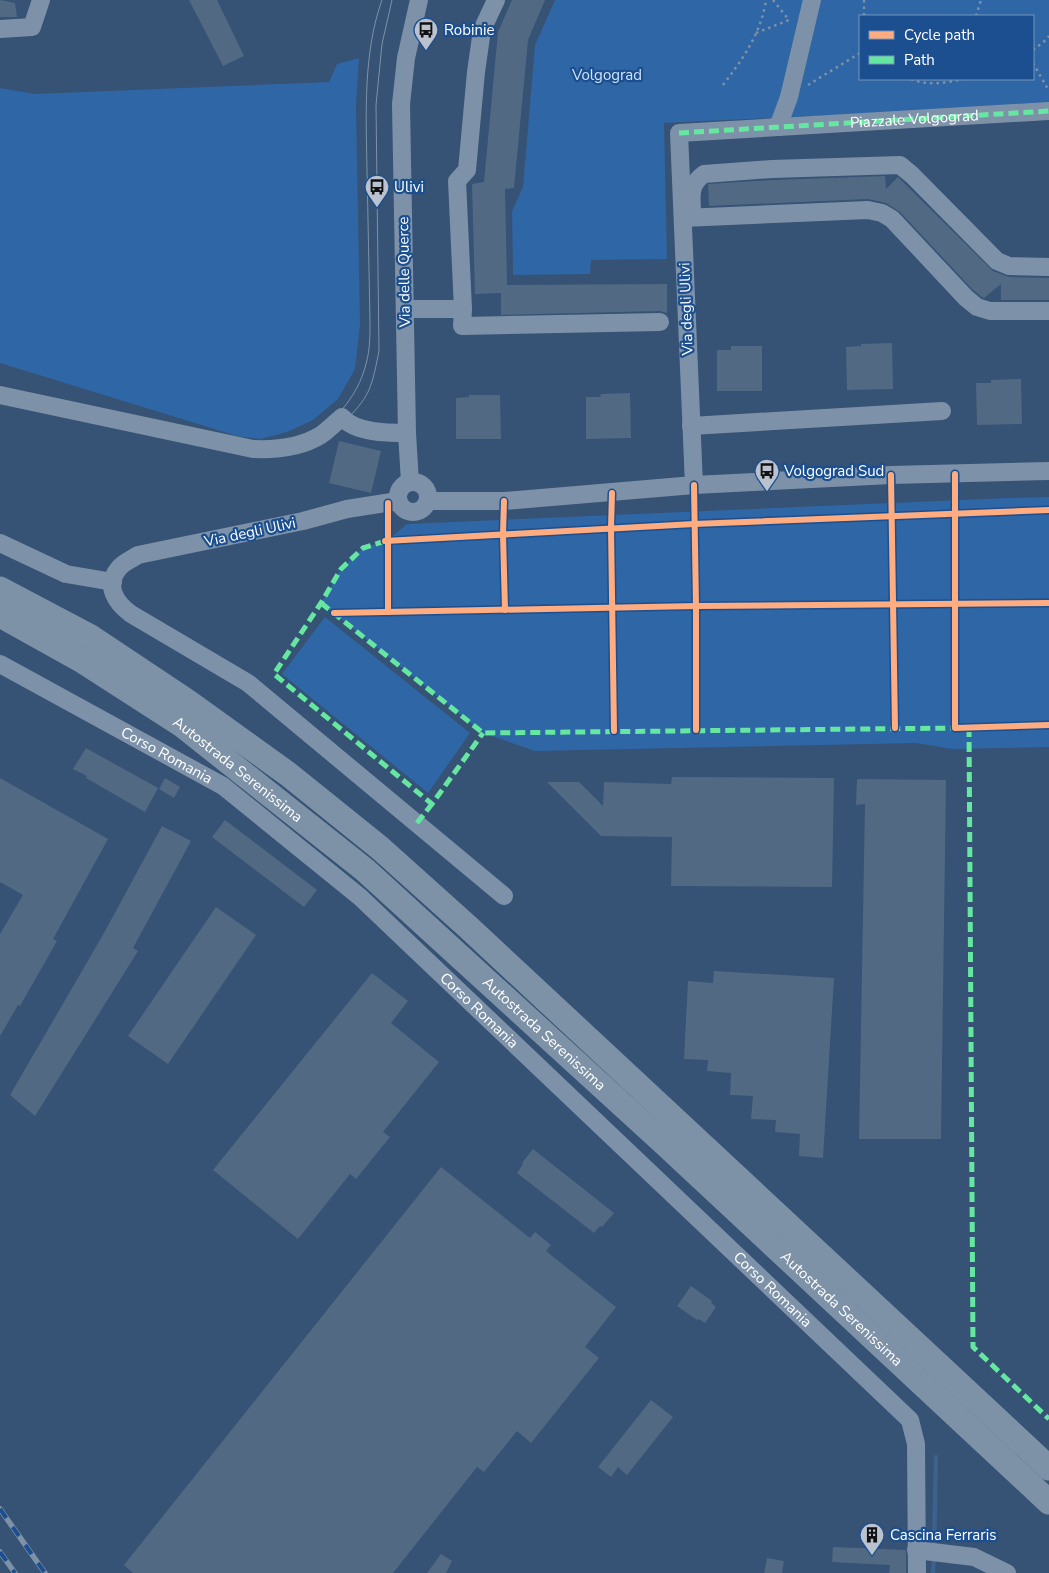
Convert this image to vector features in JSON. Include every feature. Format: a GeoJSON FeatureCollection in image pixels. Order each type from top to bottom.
{"type":"FeatureCollection","features":[{"type":"Feature","properties":{"kind":"highway","name":"Autostrada Serenissima"},"geometry":{"type":"LineString","coordinates":[[0,588],[89,636],[188,702],[288,774],[380,848],[1049,1468]]}},
{"type":"Feature","properties":{"kind":"highway","name":"Autostrada Serenissima"},"geometry":{"type":"LineString","coordinates":[[0,615],[81,660],[182,726],[365,870],[663,1142],[1049,1502]]}},
{"type":"Feature","properties":{"kind":"street"},"geometry":{"type":"LineString","coordinates":[[0,29],[32,27],[42,0]]}},
{"type":"Feature","properties":{"kind":"street","name":"Via delle Querce"},"geometry":{"type":"LineString","coordinates":[[410,482],[407,433],[401,104],[406,58],[419,0]]}},
{"type":"Feature","properties":{"kind":"street"},"geometry":{"type":"LineString","coordinates":[[496,0],[482,30],[467,170],[457,181],[463,309],[462,326],[660,322]]}},
{"type":"Feature","properties":{"kind":"street"},"geometry":{"type":"LineString","coordinates":[[778,126],[789,97],[797,22],[812,0]]}},
{"type":"Feature","properties":{"kind":"street","name":"Piazzale Volgograd"},"geometry":{"type":"LineString","coordinates":[[679,133],[1049,111]]}},
{"type":"Feature","properties":{"kind":"street","name":"Via degli Ulivi"},"geometry":{"type":"LineString","coordinates":[[679,133],[688,218],[691,426],[694,485]]}},
{"type":"Feature","properties":{"kind":"street"},"geometry":{"type":"LineString","coordinates":[[1049,267],[1009,266],[997,261],[900,165],[704,174],[697,179],[691,194],[688,218],[868,210],[882,212],[892,219],[966,298],[978,307],[990,311],[1049,311]]}},
{"type":"Feature","properties":{"kind":"street"},"geometry":{"type":"LineString","coordinates":[[405,309],[463,309]]}},
{"type":"Feature","properties":{"kind":"street"},"geometry":{"type":"LineString","coordinates":[[0,395],[253,449],[280,448],[308,441],[321,434],[342,417],[355,427],[390,433],[407,433]]}},
{"type":"Feature","properties":{"kind":"street"},"geometry":{"type":"LineString","coordinates":[[691,426],[942,411]]}},
{"type":"Feature","properties":{"kind":"street"},"geometry":{"type":"LineString","coordinates":[[408,456],[428,484],[449,501]]}},
{"type":"Feature","properties":{"kind":"street"},"geometry":{"type":"LineString","coordinates":[[428,501],[504,501],[694,485],[891,475],[1049,471]]}},
{"type":"Feature","properties":{"kind":"street"},"geometry":{"type":"LineString","coordinates":[[410,482],[418,482],[424,486],[428,493],[428,501],[424,508],[417,512],[409,512],[393,502],[403,486],[410,482]]}},
{"type":"Feature","properties":{"kind":"street","name":"Via degli Ulivi"},"geometry":{"type":"LineString","coordinates":[[113,582],[118,568],[138,555],[303,521],[347,509],[393,502]]}},
{"type":"Feature","properties":{"kind":"street"},"geometry":{"type":"LineString","coordinates":[[0,543],[66,574],[113,582],[115,597],[123,608],[248,682],[504,896]]}},
{"type":"Feature","properties":{"kind":"street","name":"Corso Romania"},"geometry":{"type":"LineString","coordinates":[[0,664],[223,786],[360,897],[910,1420],[916,1444],[916,1550]]}},
{"type":"Feature","properties":{"kind":"street"},"geometry":{"type":"LineString","coordinates":[[917,1573],[916,1550],[974,1556],[1007,1573]]}},
{"type":"Feature","properties":{"kind":"path"},"geometry":{"type":"LineString","coordinates":[[723,85],[744,57],[763,15],[766,0]]}},
{"type":"Feature","properties":{"kind":"path"},"geometry":{"type":"LineString","coordinates":[[773,0],[797,22]]}},
{"type":"Feature","properties":{"kind":"path"},"geometry":{"type":"LineString","coordinates":[[864,0],[864,15]]}},
{"type":"Feature","properties":{"kind":"path"},"geometry":{"type":"LineString","coordinates":[[976,15],[981,0]]}},
{"type":"Feature","properties":{"kind":"path"},"geometry":{"type":"LineString","coordinates":[[756,33],[797,22]]}},
{"type":"Feature","properties":{"kind":"path"},"geometry":{"type":"LineString","coordinates":[[1034,49],[1049,36]]}},
{"type":"Feature","properties":{"kind":"path"},"geometry":{"type":"LineString","coordinates":[[789,97],[859,54]]}},
{"type":"Feature","properties":{"kind":"path"},"geometry":{"type":"LineString","coordinates":[[1034,65],[1049,91]]}},
{"type":"Feature","properties":{"kind":"path"},"geometry":{"type":"LineString","coordinates":[[915,80],[930,84],[959,80]]}},
{"type":"Feature","properties":{"kind":"path"},"geometry":{"type":"LineString","coordinates":[[955,474],[955,728]]}},
{"type":"Feature","properties":{"kind":"path"},"geometry":{"type":"LineString","coordinates":[[891,475],[895,728]]}},
{"type":"Feature","properties":{"kind":"path"},"geometry":{"type":"LineString","coordinates":[[694,485],[696,730]]}},
{"type":"Feature","properties":{"kind":"path"},"geometry":{"type":"LineString","coordinates":[[612,493],[614,731]]}},
{"type":"Feature","properties":{"kind":"path"},"geometry":{"type":"LineString","coordinates":[[504,501],[505,610]]}},
{"type":"Feature","properties":{"kind":"path"},"geometry":{"type":"LineString","coordinates":[[388,612],[386,541],[393,502]]}},
{"type":"Feature","properties":{"kind":"path"},"geometry":{"type":"LineString","coordinates":[[946,514],[964,513]]}},
{"type":"Feature","properties":{"kind":"path"},"geometry":{"type":"LineString","coordinates":[[882,516],[901,516]]}},
{"type":"Feature","properties":{"kind":"path"},"geometry":{"type":"LineString","coordinates":[[685,524],[704,523]]}},
{"type":"Feature","properties":{"kind":"path"},"geometry":{"type":"LineString","coordinates":[[601,529],[620,528]]}},
{"type":"Feature","properties":{"kind":"path"},"geometry":{"type":"LineString","coordinates":[[494,535],[513,534]]}},
{"type":"Feature","properties":{"kind":"path"},"geometry":{"type":"LineString","coordinates":[[386,541],[397,540]]}},
{"type":"Feature","properties":{"kind":"path"},"geometry":{"type":"LineString","coordinates":[[334,613],[1049,602]]}},
{"type":"Feature","properties":{"kind":"green space","name":"Volgograd"},"geometry":{"type":"Polygon","coordinates":[[[555,0],[1049,0],[1049,105],[664,123],[667,259],[591,260],[590,274],[513,275],[512,211],[523,187],[535,45],[555,0]]]}},
{"type":"Feature","properties":{"kind":"green space"},"geometry":{"type":"Polygon","coordinates":[[[359,58],[356,106],[360,325],[355,369],[338,399],[313,420],[287,432],[261,439],[237,436],[0,363],[0,88],[35,94],[329,82],[337,64],[359,58]]]}},
{"type":"Feature","properties":{"kind":"green space"},"geometry":{"type":"Polygon","coordinates":[[[1049,497],[1049,747],[952,749],[916,743],[535,751],[483,733],[321,603],[341,569],[363,548],[388,540],[407,524],[1049,497]]]}},
{"type":"Feature","properties":{"kind":"green space"},"geometry":{"type":"Polygon","coordinates":[[[325,617],[470,733],[428,793],[282,674],[325,617]]]}},
{"type":"Feature","properties":{"kind":"building"},"geometry":{"type":"Polygon","coordinates":[[[0,0],[15,3],[17,17],[0,17],[0,0]]]}},
{"type":"Feature","properties":{"kind":"building"},"geometry":{"type":"Polygon","coordinates":[[[189,0],[217,0],[244,56],[223,66],[189,0]]]}},
{"type":"Feature","properties":{"kind":"building"},"geometry":{"type":"Polygon","coordinates":[[[512,0],[545,0],[528,40],[514,188],[505,189],[507,285],[667,284],[667,313],[660,311],[501,315],[501,293],[475,294],[472,184],[484,182],[498,32],[512,0]]]}},
{"type":"Feature","properties":{"kind":"building"},"geometry":{"type":"Polygon","coordinates":[[[885,176],[886,189],[898,177],[993,271],[1009,277],[1049,278],[1049,300],[1001,300],[1001,284],[984,298],[982,297],[973,290],[900,212],[886,203],[868,199],[709,206],[708,184],[885,176]]]}},
{"type":"Feature","properties":{"kind":"building"},"geometry":{"type":"Polygon","coordinates":[[[892,343],[893,389],[847,390],[846,347],[861,346],[861,344],[892,343]]]}},
{"type":"Feature","properties":{"kind":"building"},"geometry":{"type":"Polygon","coordinates":[[[731,346],[762,346],[762,391],[717,391],[717,350],[731,350],[731,346]]]}},
{"type":"Feature","properties":{"kind":"building"},"geometry":{"type":"Polygon","coordinates":[[[1021,379],[1022,424],[977,425],[976,383],[991,383],[991,380],[1021,379]]]}},
{"type":"Feature","properties":{"kind":"building"},"geometry":{"type":"Polygon","coordinates":[[[630,393],[631,438],[586,439],[586,397],[600,397],[601,394],[630,393]]]}},
{"type":"Feature","properties":{"kind":"building"},"geometry":{"type":"Polygon","coordinates":[[[469,395],[500,395],[501,439],[456,439],[456,398],[469,397],[469,395]]]}},
{"type":"Feature","properties":{"kind":"building"},"geometry":{"type":"Polygon","coordinates":[[[339,441],[381,451],[371,493],[329,483],[339,441]]]}},
{"type":"Feature","properties":{"kind":"building"},"geometry":{"type":"Polygon","coordinates":[[[86,748],[158,788],[145,812],[73,769],[86,748]]]}},
{"type":"Feature","properties":{"kind":"building"},"geometry":{"type":"Polygon","coordinates":[[[672,777],[834,778],[832,887],[671,886],[672,837],[601,836],[547,782],[579,782],[603,806],[604,782],[671,784],[672,777]]]}},
{"type":"Feature","properties":{"kind":"building"},"geometry":{"type":"Polygon","coordinates":[[[0,778],[108,839],[53,939],[57,941],[20,1006],[18,1005],[0,1036],[0,934],[23,895],[0,882],[0,778]]]}},
{"type":"Feature","properties":{"kind":"building"},"geometry":{"type":"Polygon","coordinates":[[[165,778],[180,787],[174,798],[159,789],[165,778]]]}},
{"type":"Feature","properties":{"kind":"building"},"geometry":{"type":"Polygon","coordinates":[[[857,779],[946,780],[941,1139],[859,1139],[865,804],[856,805],[857,779]]]}},
{"type":"Feature","properties":{"kind":"building"},"geometry":{"type":"Polygon","coordinates":[[[225,820],[317,890],[304,907],[212,837],[225,820]]]}},
{"type":"Feature","properties":{"kind":"building"},"geometry":{"type":"Polygon","coordinates":[[[162,826],[191,841],[133,948],[138,951],[35,1116],[10,1095],[104,933],[162,826]]]}},
{"type":"Feature","properties":{"kind":"building"},"geometry":{"type":"Polygon","coordinates":[[[216,907],[256,935],[168,1064],[128,1036],[216,907]]]}},
{"type":"Feature","properties":{"kind":"building"},"geometry":{"type":"Polygon","coordinates":[[[714,971],[834,978],[823,1158],[799,1156],[800,1134],[775,1132],[776,1120],[751,1119],[753,1096],[730,1095],[731,1073],[707,1071],[708,1060],[684,1059],[688,981],[713,983],[714,971]]]}},
{"type":"Feature","properties":{"kind":"building"},"geometry":{"type":"Polygon","coordinates":[[[372,973],[408,1001],[391,1023],[439,1062],[383,1132],[390,1137],[356,1179],[350,1174],[298,1239],[213,1170],[372,973]]]}},
{"type":"Feature","properties":{"kind":"building"},"geometry":{"type":"Polygon","coordinates":[[[533,1149],[614,1213],[602,1227],[600,1226],[594,1233],[517,1173],[533,1149]]]}},
{"type":"Feature","properties":{"kind":"building"},"geometry":{"type":"Polygon","coordinates":[[[441,1167],[530,1238],[535,1232],[551,1245],[546,1251],[616,1307],[585,1347],[599,1358],[531,1443],[517,1431],[484,1472],[477,1467],[393,1573],[133,1573],[124,1565],[441,1167]]]}},
{"type":"Feature","properties":{"kind":"building"},"geometry":{"type":"Polygon","coordinates":[[[691,1286],[712,1301],[711,1303],[716,1307],[705,1323],[699,1319],[697,1320],[677,1306],[691,1286]]]}},
{"type":"Feature","properties":{"kind":"building"},"geometry":{"type":"Polygon","coordinates":[[[651,1400],[673,1417],[627,1475],[618,1467],[611,1477],[598,1467],[651,1400]]]}},
{"type":"Feature","properties":{"kind":"building","name":"Cascina Ferraris"},"geometry":{"type":"Polygon","coordinates":[[[833,1547],[906,1550],[906,1573],[889,1573],[890,1565],[832,1562],[833,1547]]]}},
{"type":"Feature","properties":{"kind":"building"},"geometry":{"type":"Polygon","coordinates":[[[441,1554],[452,1561],[446,1573],[427,1573],[441,1554]]]}},
{"type":"Feature","properties":{"kind":"building"},"geometry":{"type":"Polygon","coordinates":[[[767,1558],[784,1561],[782,1573],[764,1573],[767,1558]]]}},
{"type":"Feature","properties":{"kind":"waterway"},"geometry":{"type":"LineString","coordinates":[[934,1549],[936,1457]]}},
{"type":"Feature","properties":{"kind":"waterway"},"geometry":{"type":"LineString","coordinates":[[933,1573],[934,1556]]}},
{"type":"Feature","properties":{"kind":"tram line"},"geometry":{"type":"LineString","coordinates":[[0,390],[254,444],[286,442],[308,436],[331,421],[341,411],[356,389],[362,376],[369,348],[367,84],[372,41],[382,0]]}},
{"type":"Feature","properties":{"kind":"tram line"},"geometry":{"type":"LineString","coordinates":[[0,401],[242,453],[258,454],[286,453],[312,445],[324,439],[350,416],[368,392],[379,351],[376,105],[382,44],[392,0]]}},
{"type":"Feature","properties":{"kind":"railway"},"geometry":{"type":"LineString","coordinates":[[0,1509],[45,1573]]}},
{"type":"Feature","properties":{"kind":"railway"},"geometry":{"type":"LineString","coordinates":[[0,1552],[15,1573]]}},
{"type":"Feature","properties":{"kind":"marked path"},"geometry":{"type":"LineString","coordinates":[[679,133],[1049,111]]}},
{"type":"Feature","properties":{"kind":"marked path"},"geometry":{"type":"LineString","coordinates":[[385,541],[363,548],[341,569],[274,674],[432,804],[483,733]]}},
{"type":"Feature","properties":{"kind":"marked path"},"geometry":{"type":"LineString","coordinates":[[321,603],[483,733],[958,728]]}},
{"type":"Feature","properties":{"kind":"marked path"},"geometry":{"type":"LineString","coordinates":[[969,727],[973,1347],[1049,1419]]}},
{"type":"Feature","properties":{"kind":"marked path"},"geometry":{"type":"LineString","coordinates":[[417,823],[432,804]]}},
{"type":"Feature","properties":{"kind":"cycle path"},"geometry":{"type":"LineString","coordinates":[[955,474],[955,728],[1049,725]]}},
{"type":"Feature","properties":{"kind":"cycle path"},"geometry":{"type":"LineString","coordinates":[[891,475],[895,728]]}},
{"type":"Feature","properties":{"kind":"cycle path"},"geometry":{"type":"LineString","coordinates":[[694,485],[696,730]]}},
{"type":"Feature","properties":{"kind":"cycle path"},"geometry":{"type":"LineString","coordinates":[[612,493],[614,731]]}},
{"type":"Feature","properties":{"kind":"cycle path"},"geometry":{"type":"LineString","coordinates":[[504,501],[505,610]]}},
{"type":"Feature","properties":{"kind":"cycle path"},"geometry":{"type":"LineString","coordinates":[[388,503],[388,612]]}},
{"type":"Feature","properties":{"kind":"cycle path"},"geometry":{"type":"LineString","coordinates":[[385,541],[694,524],[1049,510]]}},
{"type":"Feature","properties":{"kind":"cycle path"},"geometry":{"type":"LineString","coordinates":[[334,613],[696,606],[1049,603]]}},
{"type":"Feature","properties":{"kind":"place","name":"Robinie"},"geometry":{"type":"Point","coordinates":[426,51]}},
{"type":"Feature","properties":{"kind":"place","name":"Ulivi"},"geometry":{"type":"Point","coordinates":[377,208]}},
{"type":"Feature","properties":{"kind":"place","name":"Volgograd Sud"},"geometry":{"type":"Point","coordinates":[767,492]}},
{"type":"Feature","properties":{"kind":"place","name":"Cascina Ferraris"},"geometry":{"type":"Point","coordinates":[872,1556]}}]}
